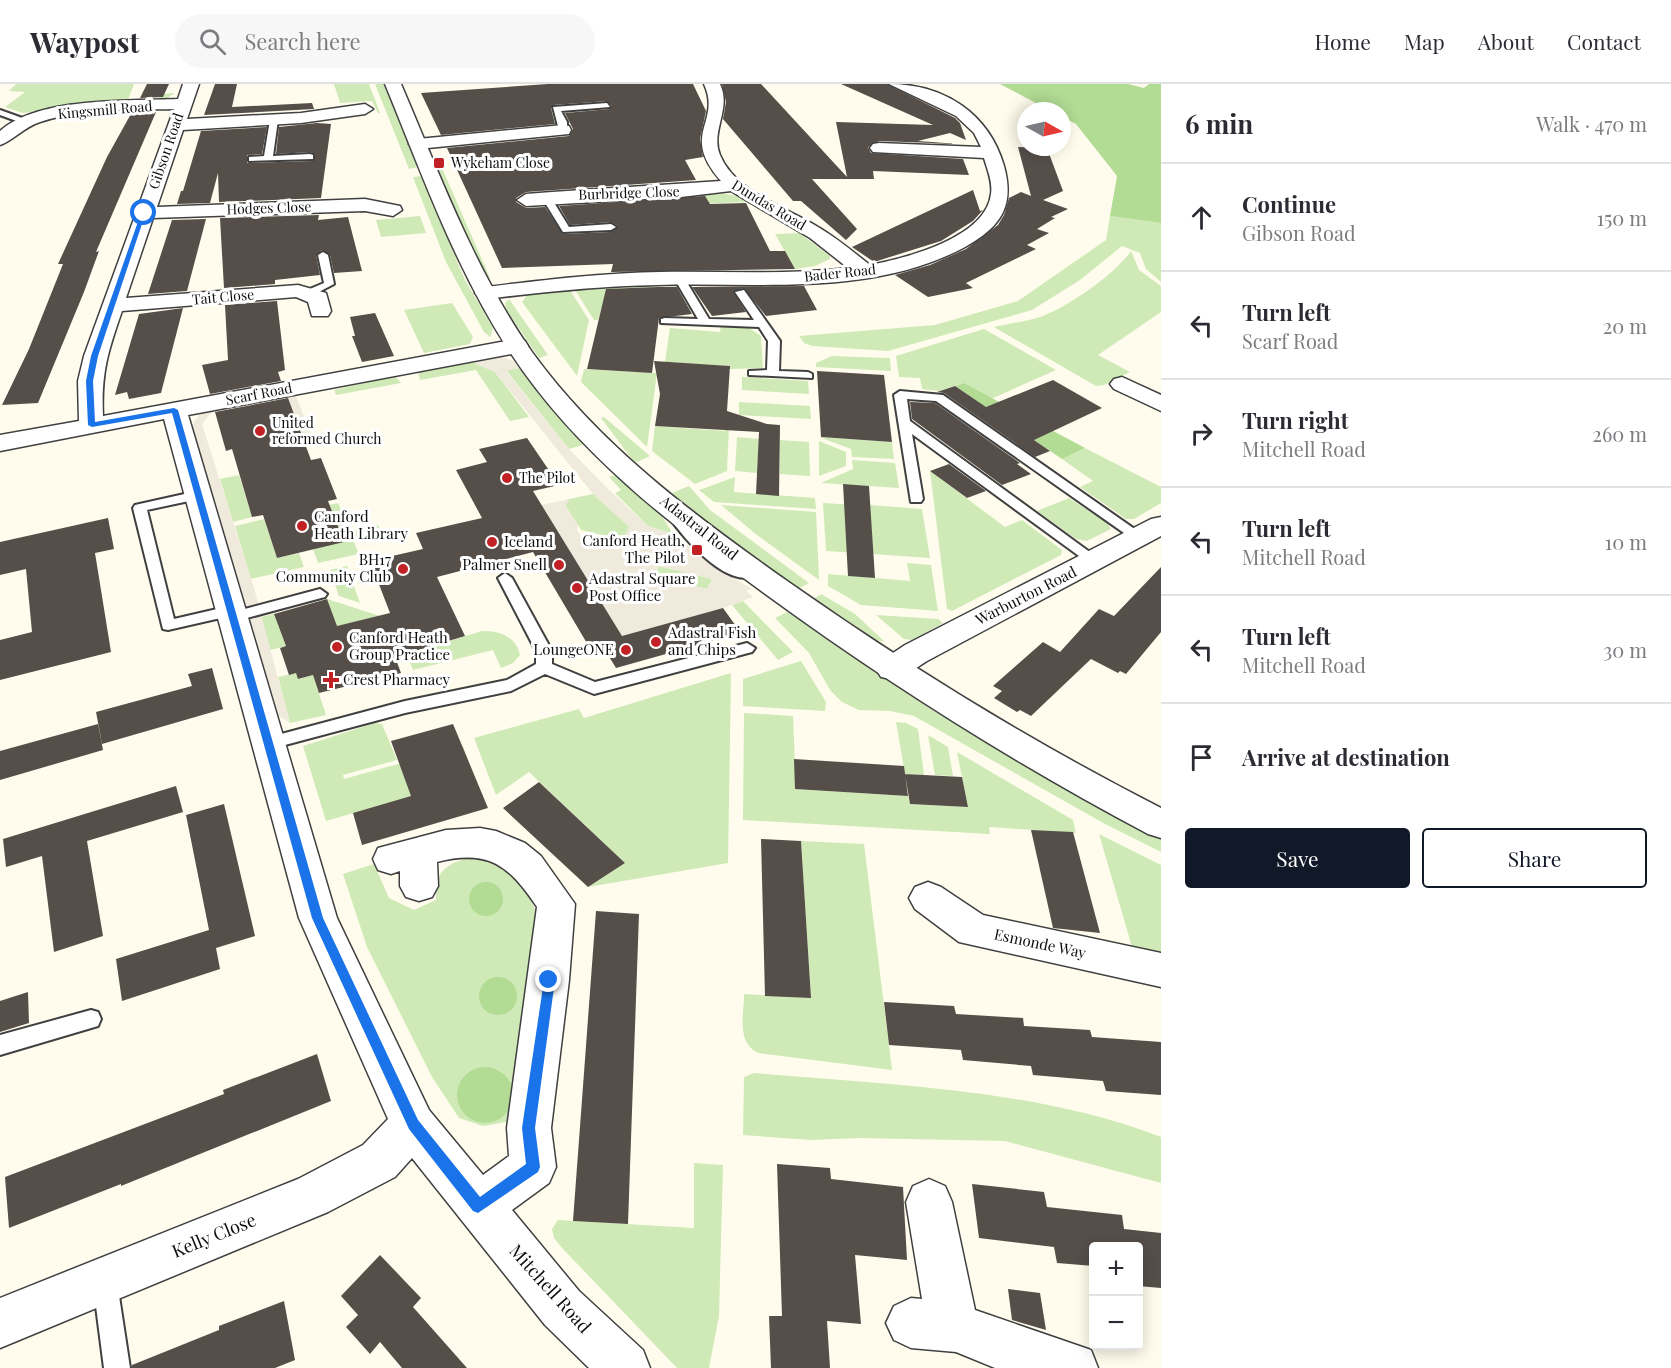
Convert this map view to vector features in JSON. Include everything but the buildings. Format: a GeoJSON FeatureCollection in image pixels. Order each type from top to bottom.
{"type":"FeatureCollection","features":[{"type":"Feature","properties":{"kind":"street","name":"Gibson Road"},"geometry":{"type":"LineString","coordinates":[[92,425],[90,381],[95,356],[191,84]]}},
{"type":"Feature","properties":{"kind":"street","name":"Adastral Road"},"geometry":{"type":"LineString","coordinates":[[393,84],[486,293],[517,346],[548,388],[586,431],[669,505],[778,589],[892,669],[999,736],[1161,824]]}},
{"type":"Feature","properties":{"kind":"street","name":"Dundas Road"},"geometry":{"type":"LineString","coordinates":[[712,84],[717,93],[718,102],[709,143],[710,152],[723,175],[733,185],[811,230],[865,272]]}},
{"type":"Feature","properties":{"kind":"street","name":"Bader Road"},"geometry":{"type":"LineString","coordinates":[[486,293],[610,281],[797,277],[865,272],[922,258],[963,239],[991,216],[1000,196],[993,153],[982,130],[958,110],[924,93],[897,84]]}},
{"type":"Feature","properties":{"kind":"street","name":"Kingsmill Road"},"geometry":{"type":"LineString","coordinates":[[0,140],[14,125],[21,122],[92,108],[183,104]]}},
{"type":"Feature","properties":{"kind":"street"},"geometry":{"type":"LineString","coordinates":[[176,125],[327,116],[365,109]]}},
{"type":"Feature","properties":{"kind":"street"},"geometry":{"type":"LineString","coordinates":[[418,144],[563,130]]}},
{"type":"Feature","properties":{"kind":"street"},"geometry":{"type":"LineString","coordinates":[[878,148],[993,153]]}},
{"type":"Feature","properties":{"kind":"street","name":"Burbridge Close"},"geometry":{"type":"LineString","coordinates":[[526,200],[612,193],[676,193],[733,185]]}},
{"type":"Feature","properties":{"kind":"street","name":"Hodges Close"},"geometry":{"type":"LineString","coordinates":[[144,213],[365,205],[393,210]]}},
{"type":"Feature","properties":{"kind":"street","name":"Tait Close"},"geometry":{"type":"LineString","coordinates":[[112,306],[298,291],[315,302]]}},
{"type":"Feature","properties":{"kind":"street","name":"Scarf Road"},"geometry":{"type":"LineString","coordinates":[[0,443],[517,346]]}},
{"type":"Feature","properties":{"kind":"street"},"geometry":{"type":"LineString","coordinates":[[1122,384],[1161,404]]}},
{"type":"Feature","properties":{"kind":"street","name":"Mitchell Road"},"geometry":{"type":"LineString","coordinates":[[174,410],[318,918],[413,1125],[562,1308],[625,1368]]}},
{"type":"Feature","properties":{"kind":"street","name":"Warburton Road"},"geometry":{"type":"LineString","coordinates":[[892,669],[916,652],[1150,531]]}},
{"type":"Feature","properties":{"kind":"street"},"geometry":{"type":"LineString","coordinates":[[409,866],[474,840],[500,845],[528,867],[556,904],[549,980],[529,1128],[533,1167],[478,1206]]}},
{"type":"Feature","properties":{"kind":"street","name":"Esmonde Way"},"geometry":{"type":"LineString","coordinates":[[928,897],[973,930],[1161,970]]}},
{"type":"Feature","properties":{"kind":"street","name":"Kelly Close"},"geometry":{"type":"LineString","coordinates":[[0,1323],[312,1196],[379,1161],[413,1125]]}},
{"type":"Feature","properties":{"kind":"street"},"geometry":{"type":"LineString","coordinates":[[929,1202],[946,1297],[934,1325],[1073,1368]]}},
{"type":"Feature","properties":{"kind":"lane"},"geometry":{"type":"LineString","coordinates":[[563,130],[563,122],[556,109],[608,105]]}},
{"type":"Feature","properties":{"kind":"lane"},"geometry":{"type":"LineString","coordinates":[[0,112],[21,122]]}},
{"type":"Feature","properties":{"kind":"lane"},"geometry":{"type":"LineString","coordinates":[[268,159],[274,120]]}},
{"type":"Feature","properties":{"kind":"lane"},"geometry":{"type":"LineString","coordinates":[[252,159],[310,158]]}},
{"type":"Feature","properties":{"kind":"lane"},"geometry":{"type":"LineString","coordinates":[[547,198],[566,230],[611,227]]}},
{"type":"Feature","properties":{"kind":"lane"},"geometry":{"type":"LineString","coordinates":[[315,302],[329,284],[323,255]]}},
{"type":"Feature","properties":{"kind":"lane"},"geometry":{"type":"LineString","coordinates":[[679,278],[705,322]]}},
{"type":"Feature","properties":{"kind":"lane"},"geometry":{"type":"LineString","coordinates":[[740,292],[774,341],[772,375]]}},
{"type":"Feature","properties":{"kind":"lane"},"geometry":{"type":"LineString","coordinates":[[665,321],[763,324]]}},
{"type":"Feature","properties":{"kind":"lane"},"geometry":{"type":"LineString","coordinates":[[753,373],[808,376]]}},
{"type":"Feature","properties":{"kind":"lane"},"geometry":{"type":"LineString","coordinates":[[916,499],[900,395],[939,398],[1150,531]]}},
{"type":"Feature","properties":{"kind":"lane"},"geometry":{"type":"LineString","coordinates":[[904,422],[1095,561]]}},
{"type":"Feature","properties":{"kind":"lane"},"geometry":{"type":"LineString","coordinates":[[198,495],[140,508],[168,625],[231,614],[320,594]]}},
{"type":"Feature","properties":{"kind":"lane"},"geometry":{"type":"LineString","coordinates":[[505,578],[544,651],[544,667]]}},
{"type":"Feature","properties":{"kind":"lane"},"geometry":{"type":"LineString","coordinates":[[544,667],[594,688],[747,648]]}},
{"type":"Feature","properties":{"kind":"lane"},"geometry":{"type":"LineString","coordinates":[[270,743],[405,708],[511,685],[544,667]]}},
{"type":"Feature","properties":{"kind":"lane"},"geometry":{"type":"LineString","coordinates":[[0,1045],[91,1019]]}},
{"type":"Feature","properties":{"kind":"lane"},"geometry":{"type":"LineString","coordinates":[[105,1281],[117,1368]]}},
{"type":"Feature","properties":{"kind":"green space"},"geometry":{"type":"Polygon","coordinates":[[[16,84],[134,84],[128,100],[159,99],[161,94],[175,93],[164,100],[64,107],[23,113],[5,107],[25,92],[9,91],[16,84]]]}},
{"type":"Feature","properties":{"kind":"green space"},"geometry":{"type":"Polygon","coordinates":[[[334,84],[369,84],[380,113],[372,101],[340,103],[334,84]]]}},
{"type":"Feature","properties":{"kind":"green space"},"geometry":{"type":"Polygon","coordinates":[[[375,84],[384,84],[418,167],[409,169],[375,84]]]}},
{"type":"Feature","properties":{"kind":"green space"},"geometry":{"type":"Polygon","coordinates":[[[1000,84],[1128,84],[1144,88],[1149,84],[1161,84],[1161,223],[1110,216],[1117,176],[1076,124],[1071,122],[1071,102],[1034,102],[1000,84]]]}},
{"type":"Feature","properties":{"kind":"green space"},"geometry":{"type":"Polygon","coordinates":[[[438,168],[442,168],[490,278],[483,273],[438,168]]]}},
{"type":"Feature","properties":{"kind":"green space"},"geometry":{"type":"Polygon","coordinates":[[[421,176],[465,280],[493,328],[490,337],[484,332],[446,262],[413,177],[421,176]]]}},
{"type":"Feature","properties":{"kind":"green space"},"geometry":{"type":"Polygon","coordinates":[[[714,192],[737,196],[747,202],[668,205],[666,198],[714,192]]]}},
{"type":"Feature","properties":{"kind":"green space"},"geometry":{"type":"Polygon","coordinates":[[[420,216],[426,233],[381,237],[376,220],[420,216]]]}},
{"type":"Feature","properties":{"kind":"green space"},"geometry":{"type":"Polygon","coordinates":[[[1110,216],[1161,223],[1161,282],[1146,269],[1140,253],[1122,246],[1080,280],[1032,310],[888,351],[812,346],[804,343],[799,336],[935,325],[1018,301],[1106,240],[1110,216]]]}},
{"type":"Feature","properties":{"kind":"green space"},"geometry":{"type":"Polygon","coordinates":[[[799,233],[830,256],[830,259],[815,266],[795,269],[775,234],[799,233]]]}},
{"type":"Feature","properties":{"kind":"green space"},"geometry":{"type":"Polygon","coordinates":[[[1131,251],[1139,270],[1161,286],[1161,312],[1098,355],[1130,372],[1104,385],[1096,386],[994,327],[1040,317],[1064,306],[1102,280],[1131,251]]]}},
{"type":"Feature","properties":{"kind":"green space"},"geometry":{"type":"Polygon","coordinates":[[[651,286],[662,308],[602,307],[598,320],[594,320],[575,290],[651,286]]]}},
{"type":"Feature","properties":{"kind":"green space"},"geometry":{"type":"Polygon","coordinates":[[[570,290],[589,320],[577,376],[522,302],[527,295],[570,290]]]}},
{"type":"Feature","properties":{"kind":"green space"},"geometry":{"type":"Polygon","coordinates":[[[509,299],[548,355],[539,358],[506,309],[505,303],[509,299]]]}},
{"type":"Feature","properties":{"kind":"green space"},"geometry":{"type":"Polygon","coordinates":[[[452,303],[473,337],[470,344],[424,353],[404,310],[452,303]]]}},
{"type":"Feature","properties":{"kind":"green space"},"geometry":{"type":"Polygon","coordinates":[[[721,325],[749,328],[761,336],[763,368],[729,369],[729,366],[665,362],[670,328],[720,332],[721,325]]]}},
{"type":"Feature","properties":{"kind":"green space"},"geometry":{"type":"Polygon","coordinates":[[[984,329],[1056,370],[991,399],[964,383],[939,391],[922,389],[920,378],[899,377],[896,356],[984,329]]]}},
{"type":"Feature","properties":{"kind":"green space"},"geometry":{"type":"Polygon","coordinates":[[[832,356],[890,358],[891,371],[816,367],[816,363],[832,356]]]}},
{"type":"Feature","properties":{"kind":"green space"},"geometry":{"type":"Polygon","coordinates":[[[472,362],[495,372],[529,417],[510,421],[476,370],[420,380],[418,372],[472,362]]]}},
{"type":"Feature","properties":{"kind":"green space"},"geometry":{"type":"Polygon","coordinates":[[[519,368],[586,444],[569,449],[506,370],[519,368]]]}},
{"type":"Feature","properties":{"kind":"green space"},"geometry":{"type":"Polygon","coordinates":[[[584,369],[657,373],[647,447],[581,382],[584,369]]]}},
{"type":"Feature","properties":{"kind":"green space"},"geometry":{"type":"Polygon","coordinates":[[[395,376],[401,383],[336,395],[334,390],[395,376]]]}},
{"type":"Feature","properties":{"kind":"green space"},"geometry":{"type":"Polygon","coordinates":[[[742,377],[808,381],[809,394],[742,390],[742,377]]]}},
{"type":"Feature","properties":{"kind":"green space"},"geometry":{"type":"Polygon","coordinates":[[[964,383],[1085,448],[1062,459],[955,386],[964,383]]]}},
{"type":"Feature","properties":{"kind":"green space"},"geometry":{"type":"Polygon","coordinates":[[[739,402],[810,406],[811,419],[739,415],[739,402]]]}},
{"type":"Feature","properties":{"kind":"green space"},"geometry":{"type":"Polygon","coordinates":[[[604,417],[650,456],[635,463],[601,418],[604,417]]]}},
{"type":"Feature","properties":{"kind":"green space"},"geometry":{"type":"Polygon","coordinates":[[[655,426],[725,431],[726,427],[729,427],[727,471],[695,484],[652,451],[655,426]]]}},
{"type":"Feature","properties":{"kind":"green space"},"geometry":{"type":"Polygon","coordinates":[[[737,437],[759,439],[757,473],[735,471],[737,437]]]}},
{"type":"Feature","properties":{"kind":"green space"},"geometry":{"type":"Polygon","coordinates":[[[819,437],[892,442],[894,459],[852,457],[851,449],[819,437]]]}},
{"type":"Feature","properties":{"kind":"green space"},"geometry":{"type":"Polygon","coordinates":[[[780,440],[809,442],[810,476],[780,474],[780,440]]]}},
{"type":"Feature","properties":{"kind":"green space"},"geometry":{"type":"Polygon","coordinates":[[[819,441],[846,452],[846,466],[819,476],[819,441]]]}},
{"type":"Feature","properties":{"kind":"green space"},"geometry":{"type":"Polygon","coordinates":[[[1085,448],[1161,487],[1161,503],[1134,519],[1126,519],[1080,487],[1093,481],[1062,459],[1085,448]]]}},
{"type":"Feature","properties":{"kind":"green space"},"geometry":{"type":"Polygon","coordinates":[[[852,460],[895,463],[899,488],[821,483],[853,469],[852,460]]]}},
{"type":"Feature","properties":{"kind":"green space"},"geometry":{"type":"Polygon","coordinates":[[[930,471],[1005,527],[1022,520],[1062,550],[1061,555],[952,611],[947,609],[930,471]]]}},
{"type":"Feature","properties":{"kind":"green space"},"geometry":{"type":"Polygon","coordinates":[[[618,474],[658,510],[673,534],[648,526],[615,493],[621,490],[609,477],[618,474]]]}},
{"type":"Feature","properties":{"kind":"green space"},"geometry":{"type":"Polygon","coordinates":[[[239,475],[252,517],[233,522],[220,479],[239,475]]]}},
{"type":"Feature","properties":{"kind":"green space"},"geometry":{"type":"Polygon","coordinates":[[[735,477],[734,492],[815,498],[816,509],[714,502],[699,490],[735,477]]]}},
{"type":"Feature","properties":{"kind":"green space"},"geometry":{"type":"Polygon","coordinates":[[[689,486],[710,510],[809,583],[798,589],[734,544],[672,493],[689,486]]]}},
{"type":"Feature","properties":{"kind":"green space"},"geometry":{"type":"Polygon","coordinates":[[[593,494],[630,527],[623,540],[581,530],[565,505],[569,499],[593,494]]]}},
{"type":"Feature","properties":{"kind":"green space"},"geometry":{"type":"Polygon","coordinates":[[[1069,498],[1107,523],[1111,529],[1087,541],[1076,539],[1037,511],[1069,498]]]}},
{"type":"Feature","properties":{"kind":"green space"},"geometry":{"type":"Polygon","coordinates":[[[338,503],[350,531],[378,525],[381,533],[353,540],[359,554],[318,563],[313,549],[329,505],[338,503]]]}},
{"type":"Feature","properties":{"kind":"green space"},"geometry":{"type":"Polygon","coordinates":[[[823,503],[856,505],[858,553],[826,551],[823,503]]]}},
{"type":"Feature","properties":{"kind":"green space"},"geometry":{"type":"Polygon","coordinates":[[[721,505],[816,512],[819,580],[757,535],[721,505]]]}},
{"type":"Feature","properties":{"kind":"green space"},"geometry":{"type":"Polygon","coordinates":[[[870,505],[922,509],[930,558],[873,554],[870,505]]]}},
{"type":"Feature","properties":{"kind":"green space"},"geometry":{"type":"Polygon","coordinates":[[[264,519],[277,558],[299,553],[304,567],[251,579],[235,526],[264,519]]]}},
{"type":"Feature","properties":{"kind":"green space"},"geometry":{"type":"Polygon","coordinates":[[[907,563],[931,565],[938,611],[861,605],[828,586],[828,574],[910,581],[907,563]]]}},
{"type":"Feature","properties":{"kind":"green space"},"geometry":{"type":"Polygon","coordinates":[[[347,566],[360,603],[339,596],[330,570],[347,566]]]}},
{"type":"Feature","properties":{"kind":"green space"},"geometry":{"type":"Polygon","coordinates":[[[659,566],[712,579],[707,589],[653,576],[659,566]]]}},
{"type":"Feature","properties":{"kind":"green space"},"geometry":{"type":"Polygon","coordinates":[[[821,594],[855,614],[885,642],[864,637],[812,600],[821,594]]]}},
{"type":"Feature","properties":{"kind":"green space"},"geometry":{"type":"Polygon","coordinates":[[[327,599],[380,616],[337,626],[327,599]]]}},
{"type":"Feature","properties":{"kind":"green space"},"geometry":{"type":"Polygon","coordinates":[[[743,601],[793,652],[778,660],[732,605],[743,601]]]}},
{"type":"Feature","properties":{"kind":"green space"},"geometry":{"type":"Polygon","coordinates":[[[787,612],[932,710],[1113,813],[1161,836],[1161,852],[1105,824],[914,716],[890,711],[859,710],[842,702],[830,690],[809,653],[775,618],[787,612]]]}},
{"type":"Feature","properties":{"kind":"green space"},"geometry":{"type":"Polygon","coordinates":[[[274,614],[286,646],[270,650],[261,617],[274,614]]]}},
{"type":"Feature","properties":{"kind":"green space"},"geometry":{"type":"Polygon","coordinates":[[[876,615],[938,619],[943,623],[912,640],[904,639],[876,615]]]}},
{"type":"Feature","properties":{"kind":"green space"},"geometry":{"type":"Polygon","coordinates":[[[482,631],[495,632],[511,639],[520,655],[513,663],[501,668],[493,650],[413,670],[407,654],[482,631]]]}},
{"type":"Feature","properties":{"kind":"green space"},"geometry":{"type":"Polygon","coordinates":[[[801,661],[826,702],[825,711],[743,706],[743,679],[801,661]]]}},
{"type":"Feature","properties":{"kind":"green space"},"geometry":{"type":"Polygon","coordinates":[[[296,673],[299,679],[313,675],[326,715],[290,723],[278,677],[296,673]]]}},
{"type":"Feature","properties":{"kind":"green space"},"geometry":{"type":"Polygon","coordinates":[[[731,673],[728,863],[588,887],[625,863],[529,772],[496,795],[474,738],[579,709],[584,718],[731,673]]]}},
{"type":"Feature","properties":{"kind":"green space"},"geometry":{"type":"Polygon","coordinates":[[[744,713],[793,716],[796,789],[908,796],[910,804],[968,807],[957,752],[1073,820],[1076,833],[989,827],[990,834],[743,820],[744,713]]]}},
{"type":"Feature","properties":{"kind":"green space"},"geometry":{"type":"Polygon","coordinates":[[[896,722],[906,723],[918,729],[924,775],[905,774],[896,722]]]}},
{"type":"Feature","properties":{"kind":"green space"},"geometry":{"type":"Polygon","coordinates":[[[375,723],[382,724],[397,760],[343,775],[344,779],[463,746],[475,778],[326,821],[303,746],[375,723]]]}},
{"type":"Feature","properties":{"kind":"green space"},"geometry":{"type":"Polygon","coordinates":[[[928,735],[948,747],[953,776],[935,775],[928,735]]]}},
{"type":"Feature","properties":{"kind":"green space"},"geometry":{"type":"Polygon","coordinates":[[[1099,834],[1161,865],[1161,953],[1132,947],[1099,834]]]}},
{"type":"Feature","properties":{"kind":"green space"},"geometry":{"type":"Polygon","coordinates":[[[801,841],[864,844],[892,1070],[758,1053],[751,1048],[744,1035],[744,994],[811,998],[801,841]]]}},
{"type":"Feature","properties":{"kind":"green space"},"geometry":{"type":"Polygon","coordinates":[[[471,857],[493,864],[511,876],[526,893],[536,913],[517,1101],[506,1122],[483,1126],[459,1118],[432,1077],[367,947],[343,874],[374,864],[389,898],[414,910],[436,900],[440,876],[448,866],[471,857]]]}},
{"type":"Feature","properties":{"kind":"green space"},"geometry":{"type":"Polygon","coordinates":[[[486,882],[498,887],[503,899],[498,911],[486,916],[474,911],[469,899],[474,887],[486,882]]]}},
{"type":"Feature","properties":{"kind":"green space"},"geometry":{"type":"Polygon","coordinates":[[[498,977],[512,982],[517,996],[512,1010],[498,1015],[484,1010],[479,996],[484,982],[498,977]]]}},
{"type":"Feature","properties":{"kind":"green space"},"geometry":{"type":"Polygon","coordinates":[[[485,1067],[496,1069],[505,1075],[511,1084],[513,1095],[511,1106],[505,1115],[496,1121],[485,1123],[474,1121],[465,1115],[459,1106],[457,1095],[459,1084],[465,1075],[474,1069],[485,1067]]]}},
{"type":"Feature","properties":{"kind":"green space"},"geometry":{"type":"Polygon","coordinates":[[[754,1073],[960,1091],[1012,1098],[1112,1121],[1161,1137],[1161,1183],[1005,1141],[859,1138],[811,1140],[743,1135],[744,1077],[754,1073]]]}},
{"type":"Feature","properties":{"kind":"green space"},"geometry":{"type":"Polygon","coordinates":[[[694,1163],[723,1165],[719,1316],[709,1368],[677,1368],[563,1249],[554,1238],[552,1229],[558,1220],[694,1228],[694,1163]]]}},
{"type":"Feature","properties":{"kind":"shaded area"},"geometry":{"type":"Polygon","coordinates":[[[495,355],[514,361],[519,368],[506,371],[569,449],[604,485],[648,526],[673,534],[715,567],[752,589],[746,591],[753,597],[723,608],[622,636],[541,505],[569,499],[565,506],[578,525],[577,530],[583,539],[590,542],[605,544],[623,540],[629,527],[593,494],[495,372],[472,362],[418,372],[419,369],[495,355]],[[659,566],[654,576],[707,589],[712,579],[659,566]]]}},
{"type":"Feature","properties":{"kind":"shaded area"},"geometry":{"type":"Polygon","coordinates":[[[305,390],[311,392],[296,396],[311,434],[302,435],[287,397],[219,410],[210,414],[202,424],[254,588],[290,723],[279,716],[191,426],[203,410],[305,390]]]}},
{"type":"Feature","properties":{"kind":"place","name":"Wykeham Close"},"geometry":{"type":"Point","coordinates":[439,163]}},
{"type":"Feature","properties":{"kind":"place","name":"United reformed Church"},"geometry":{"type":"Point","coordinates":[260,431]}},
{"type":"Feature","properties":{"kind":"place","name":"The Pilot"},"geometry":{"type":"Point","coordinates":[507,478]}},
{"type":"Feature","properties":{"kind":"place","name":"Canford Heath Library"},"geometry":{"type":"Point","coordinates":[302,526]}},
{"type":"Feature","properties":{"kind":"place","name":"Iceland"},"geometry":{"type":"Point","coordinates":[492,542]}},
{"type":"Feature","properties":{"kind":"place","name":"Canford Heath, The Pilot"},"geometry":{"type":"Point","coordinates":[697,550]}},
{"type":"Feature","properties":{"kind":"place","name":"Palmer Snell"},"geometry":{"type":"Point","coordinates":[559,565]}},
{"type":"Feature","properties":{"kind":"place","name":"BH17 Community Club"},"geometry":{"type":"Point","coordinates":[403,569]}},
{"type":"Feature","properties":{"kind":"place","name":"Adastral Square Post Office"},"geometry":{"type":"Point","coordinates":[577,588]}},
{"type":"Feature","properties":{"kind":"place","name":"Adastral Fish and Chips"},"geometry":{"type":"Point","coordinates":[656,642]}},
{"type":"Feature","properties":{"kind":"place","name":"Canford Heath Group Practice"},"geometry":{"type":"Point","coordinates":[337,647]}},
{"type":"Feature","properties":{"kind":"place","name":"LoungeONE"},"geometry":{"type":"Point","coordinates":[626,650]}},
{"type":"Feature","properties":{"kind":"place","name":"Crest Pharmacy"},"geometry":{"type":"Point","coordinates":[331,680]}},
{"type":"Feature","properties":{"kind":"route"},"geometry":{"type":"LineString","coordinates":[[144,213],[95,356],[90,381],[92,425],[174,410],[318,918],[413,1125],[478,1206],[533,1167],[529,1128],[549,980]]}}]}
